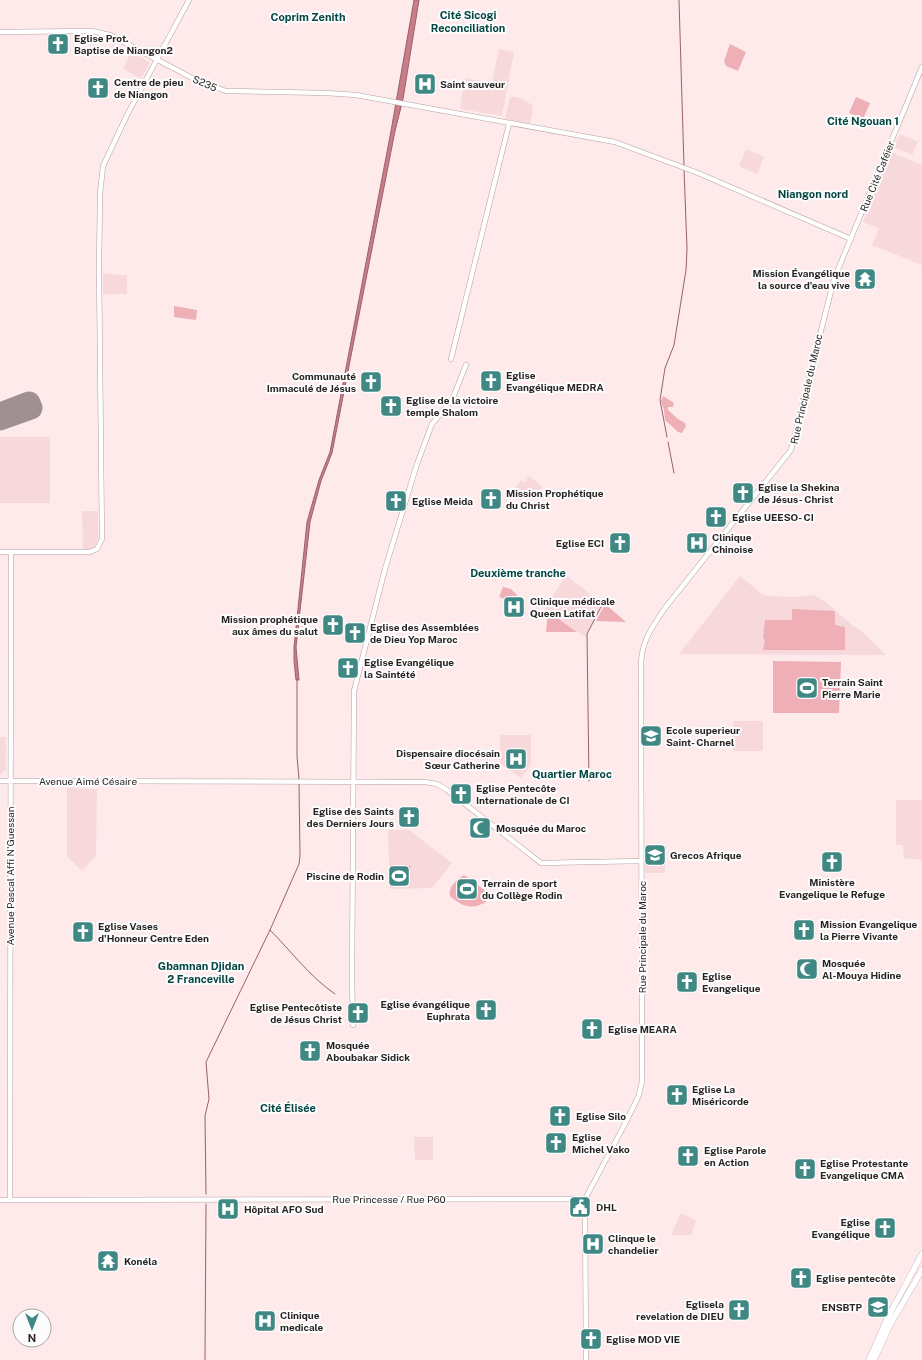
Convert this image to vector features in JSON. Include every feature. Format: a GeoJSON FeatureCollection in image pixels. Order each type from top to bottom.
{"type":"FeatureCollection","features":[{"type":"Feature","properties":{"kind":"main road"},"geometry":{"type":"LineString","coordinates":[[869,1360],[889,1315],[922,1254]]}},
{"type":"Feature","properties":{"kind":"main road"},"geometry":{"type":"LineString","coordinates":[[874,1360],[883,1337],[922,1270]]}},
{"type":"Feature","properties":{"kind":"street"},"geometry":{"type":"LineString","coordinates":[[0,552],[90,552],[97,550],[102,539],[99,261],[102,166],[156,59],[189,0]]}},
{"type":"Feature","properties":{"kind":"street","name":"S235"},"geometry":{"type":"LineString","coordinates":[[0,32],[97,32],[110,35],[210,86],[226,91],[342,93],[615,142],[690,170],[851,239]]}},
{"type":"Feature","properties":{"kind":"street","name":"Rue Cité Caféier"},"geometry":{"type":"LineString","coordinates":[[859,218],[922,66]]}},
{"type":"Feature","properties":{"kind":"street"},"geometry":{"type":"LineString","coordinates":[[451,359],[509,124]]}},
{"type":"Feature","properties":{"kind":"street","name":"Rue Principale du Maroc"},"geometry":{"type":"LineString","coordinates":[[586,1199],[639,1095],[642,1081],[641,663],[644,644],[649,631],[665,608],[791,450],[830,291],[859,218]]}},
{"type":"Feature","properties":{"kind":"street"},"geometry":{"type":"LineString","coordinates":[[353,1025],[354,691],[385,569],[424,444],[432,424],[452,400],[466,364]]}},
{"type":"Feature","properties":{"kind":"street","name":"Avenue Pascal Affi N'Guessan"},"geometry":{"type":"LineString","coordinates":[[10,1200],[11,552]]}},
{"type":"Feature","properties":{"kind":"street","name":"Avenue Aimé Césaire"},"geometry":{"type":"LineString","coordinates":[[0,781],[425,782],[437,784],[542,863],[641,861]]}},
{"type":"Feature","properties":{"kind":"street"},"geometry":{"type":"LineString","coordinates":[[586,1199],[586,1360]]}},
{"type":"Feature","properties":{"kind":"street","name":"Rue Princesse / Rue P60"},"geometry":{"type":"LineString","coordinates":[[0,1200],[586,1199]]}},
{"type":"Feature","properties":{"kind":"shaded area"},"geometry":{"type":"Polygon","coordinates":[[[414,0],[419,0],[403,99],[395,131],[332,453],[321,481],[310,522],[296,647],[299,680],[296,680],[294,647],[307,522],[319,480],[330,452],[391,131],[414,0]]]}},
{"type":"Feature","properties":{"kind":"shaded area"},"geometry":{"type":"Polygon","coordinates":[[[730,44],[746,52],[738,71],[726,66],[724,61],[730,44]]]}},
{"type":"Feature","properties":{"kind":"shaded area"},"geometry":{"type":"Polygon","coordinates":[[[499,49],[514,52],[502,116],[460,109],[465,78],[492,83],[499,49]]]}},
{"type":"Feature","properties":{"kind":"shaded area"},"geometry":{"type":"Polygon","coordinates":[[[131,52],[150,62],[141,79],[123,69],[131,52]]]}},
{"type":"Feature","properties":{"kind":"shaded area"},"geometry":{"type":"Polygon","coordinates":[[[510,97],[517,97],[531,104],[533,108],[530,124],[505,119],[510,97]]]}},
{"type":"Feature","properties":{"kind":"shaded area"},"geometry":{"type":"Polygon","coordinates":[[[856,97],[870,103],[863,119],[849,113],[856,97]]]}},
{"type":"Feature","properties":{"kind":"shaded area"},"geometry":{"type":"Polygon","coordinates":[[[900,134],[918,142],[912,155],[894,147],[900,134]]]}},
{"type":"Feature","properties":{"kind":"shaded area"},"geometry":{"type":"Polygon","coordinates":[[[746,149],[764,157],[757,174],[739,166],[746,149]]]}},
{"type":"Feature","properties":{"kind":"shaded area"},"geometry":{"type":"Polygon","coordinates":[[[889,151],[922,165],[922,265],[872,245],[879,228],[863,222],[889,151]]]}},
{"type":"Feature","properties":{"kind":"shaded area"},"geometry":{"type":"Polygon","coordinates":[[[103,274],[127,275],[127,294],[103,294],[103,274]]]}},
{"type":"Feature","properties":{"kind":"shaded area"},"geometry":{"type":"Polygon","coordinates":[[[174,306],[197,310],[196,320],[174,317],[174,306]]]}},
{"type":"Feature","properties":{"kind":"shaded area"},"geometry":{"type":"Polygon","coordinates":[[[663,396],[674,403],[673,407],[668,407],[668,410],[685,423],[686,426],[682,433],[678,432],[665,420],[661,401],[663,396]]]}},
{"type":"Feature","properties":{"kind":"shaded area"},"geometry":{"type":"Polygon","coordinates":[[[0,437],[50,437],[50,503],[0,503],[0,437]]]}},
{"type":"Feature","properties":{"kind":"shaded area"},"geometry":{"type":"Polygon","coordinates":[[[529,476],[543,487],[531,500],[515,488],[521,480],[524,483],[529,476]]]}},
{"type":"Feature","properties":{"kind":"shaded area"},"geometry":{"type":"Polygon","coordinates":[[[82,511],[98,511],[98,538],[95,546],[90,549],[83,549],[82,511]]]}},
{"type":"Feature","properties":{"kind":"shaded area"},"geometry":{"type":"Polygon","coordinates":[[[566,575],[602,604],[585,637],[545,608],[566,575]]]}},
{"type":"Feature","properties":{"kind":"shaded area"},"geometry":{"type":"Polygon","coordinates":[[[740,576],[762,594],[769,596],[796,597],[814,595],[827,603],[860,630],[886,655],[679,654],[740,576]]]}},
{"type":"Feature","properties":{"kind":"shaded area"},"geometry":{"type":"Polygon","coordinates":[[[503,587],[511,589],[517,595],[516,598],[508,600],[499,597],[503,587]]]}},
{"type":"Feature","properties":{"kind":"shaded area"},"geometry":{"type":"Polygon","coordinates":[[[605,604],[626,622],[596,621],[605,604]]]}},
{"type":"Feature","properties":{"kind":"shaded area"},"geometry":{"type":"Polygon","coordinates":[[[792,609],[835,611],[835,625],[845,627],[845,650],[763,650],[765,640],[763,638],[765,620],[792,620],[792,609]]]}},
{"type":"Feature","properties":{"kind":"shaded area"},"geometry":{"type":"Polygon","coordinates":[[[548,611],[577,632],[546,632],[548,611]]]}},
{"type":"Feature","properties":{"kind":"shaded area","name":"Terrain Saint Pierre Marie"},"geometry":{"type":"Polygon","coordinates":[[[773,661],[841,662],[839,713],[773,713],[773,661]]]}},
{"type":"Feature","properties":{"kind":"shaded area"},"geometry":{"type":"Polygon","coordinates":[[[733,721],[763,721],[763,751],[733,751],[733,721]]]}},
{"type":"Feature","properties":{"kind":"shaded area","name":"Dispensaire diocésain Sœur Catherine"},"geometry":{"type":"Polygon","coordinates":[[[500,735],[531,735],[531,765],[521,778],[500,763],[500,735]]]}},
{"type":"Feature","properties":{"kind":"shaded area"},"geometry":{"type":"Polygon","coordinates":[[[0,737],[6,737],[6,769],[0,775],[0,737]]]}},
{"type":"Feature","properties":{"kind":"shaded area"},"geometry":{"type":"Polygon","coordinates":[[[67,788],[97,789],[96,856],[82,871],[67,856],[67,788]]]}},
{"type":"Feature","properties":{"kind":"shaded area"},"geometry":{"type":"Polygon","coordinates":[[[896,800],[922,800],[922,860],[904,858],[903,845],[896,845],[896,800]]]}},
{"type":"Feature","properties":{"kind":"shaded area"},"geometry":{"type":"Polygon","coordinates":[[[388,830],[409,830],[452,863],[432,888],[390,889],[388,830]]]}},
{"type":"Feature","properties":{"kind":"shaded area"},"geometry":{"type":"Polygon","coordinates":[[[665,861],[665,873],[645,873],[645,862],[665,861]]]}},
{"type":"Feature","properties":{"kind":"shaded area","name":"Piscine de Rodin"},"geometry":{"type":"Polygon","coordinates":[[[390,865],[411,866],[403,887],[390,887],[390,865]]]}},
{"type":"Feature","properties":{"kind":"shaded area","name":"Terrain de sport du Collège Rodin"},"geometry":{"type":"Polygon","coordinates":[[[464,875],[486,891],[486,902],[471,907],[459,903],[450,896],[450,889],[452,886],[464,875]]]}},
{"type":"Feature","properties":{"kind":"shaded area"},"geometry":{"type":"Polygon","coordinates":[[[414,1137],[433,1137],[433,1160],[415,1160],[414,1137]]]}},
{"type":"Feature","properties":{"kind":"shaded area"},"geometry":{"type":"Polygon","coordinates":[[[681,1213],[696,1220],[691,1235],[671,1235],[681,1213]]]}},
{"type":"Feature","properties":{"kind":"waterway"},"geometry":{"type":"LineString","coordinates":[[679,0],[684,166]]}},
{"type":"Feature","properties":{"kind":"waterway"},"geometry":{"type":"LineString","coordinates":[[667,437],[660,400],[665,368],[674,345],[686,270],[687,249],[684,169]]}},
{"type":"Feature","properties":{"kind":"waterway"},"geometry":{"type":"LineString","coordinates":[[668,442],[674,473]]}},
{"type":"Feature","properties":{"kind":"waterway"},"geometry":{"type":"LineString","coordinates":[[589,781],[587,634],[603,603]]}},
{"type":"Feature","properties":{"kind":"waterway"},"geometry":{"type":"LineString","coordinates":[[297,679],[297,756],[299,779]]}},
{"type":"Feature","properties":{"kind":"waterway"},"geometry":{"type":"LineString","coordinates":[[206,1194],[205,1116],[209,1099],[206,1062],[270,930],[299,864],[299,783]]}},
{"type":"Feature","properties":{"kind":"waterway"},"geometry":{"type":"LineString","coordinates":[[270,930],[317,980],[335,994]]}},
{"type":"Feature","properties":{"kind":"waterway"},"geometry":{"type":"LineString","coordinates":[[205,1360],[206,1204]]}},
{"type":"Feature","properties":{"kind":"runway"},"geometry":{"type":"LineString","coordinates":[[0,414],[29,403],[31,408],[0,419]]}},
{"type":"Feature","properties":{"kind":"place","name":"Eglise Prot. Baptise de Niangon2"},"geometry":{"type":"Point","coordinates":[58,44]}},
{"type":"Feature","properties":{"kind":"place","name":"Saint sauveur"},"geometry":{"type":"Point","coordinates":[425,84]}},
{"type":"Feature","properties":{"kind":"place","name":"Centre de pieu de Niangon"},"geometry":{"type":"Point","coordinates":[98,88]}},
{"type":"Feature","properties":{"kind":"place","name":"Mission Évangélique la source d'eau vive"},"geometry":{"type":"Point","coordinates":[865,279]}},
{"type":"Feature","properties":{"kind":"place","name":"Eglise Evangélique MEDRA"},"geometry":{"type":"Point","coordinates":[491,381]}},
{"type":"Feature","properties":{"kind":"place","name":"Communauté Immaculé de Jésus"},"geometry":{"type":"Point","coordinates":[371,382]}},
{"type":"Feature","properties":{"kind":"place","name":"Eglise de la victoire temple Shalom"},"geometry":{"type":"Point","coordinates":[391,406]}},
{"type":"Feature","properties":{"kind":"place","name":"Eglise la Shekina de Jésus- Christ"},"geometry":{"type":"Point","coordinates":[743,493]}},
{"type":"Feature","properties":{"kind":"place","name":"Mission Prophétique du Christ"},"geometry":{"type":"Point","coordinates":[491,499]}},
{"type":"Feature","properties":{"kind":"place","name":"Eglise Meida"},"geometry":{"type":"Point","coordinates":[396,501]}},
{"type":"Feature","properties":{"kind":"place","name":"Eglise UEESO- CI"},"geometry":{"type":"Point","coordinates":[716,517]}},
{"type":"Feature","properties":{"kind":"place","name":"Eglise ECI"},"geometry":{"type":"Point","coordinates":[620,543]}},
{"type":"Feature","properties":{"kind":"place","name":"Clinique Chinoise"},"geometry":{"type":"Point","coordinates":[697,543]}},
{"type":"Feature","properties":{"kind":"place","name":"Clinique médicale Queen Latifat"},"geometry":{"type":"Point","coordinates":[514,607]}},
{"type":"Feature","properties":{"kind":"place","name":"Mission prophétique aux âmes du salut"},"geometry":{"type":"Point","coordinates":[333,625]}},
{"type":"Feature","properties":{"kind":"place","name":"Eglise des Assemblées de Dieu Yop Maroc"},"geometry":{"type":"Point","coordinates":[355,633]}},
{"type":"Feature","properties":{"kind":"place","name":"Eglise Evangélique la Saintété"},"geometry":{"type":"Point","coordinates":[348,668]}},
{"type":"Feature","properties":{"kind":"place","name":"Terrain Saint Pierre Marie"},"geometry":{"type":"Point","coordinates":[807,688]}},
{"type":"Feature","properties":{"kind":"place","name":"Ecole superieur Saint- Charnel"},"geometry":{"type":"Point","coordinates":[651,736]}},
{"type":"Feature","properties":{"kind":"place","name":"Dispensaire diocésain Sœur Catherine"},"geometry":{"type":"Point","coordinates":[516,759]}},
{"type":"Feature","properties":{"kind":"place","name":"Eglise Pentecôte Internationale de CI"},"geometry":{"type":"Point","coordinates":[461,794]}},
{"type":"Feature","properties":{"kind":"place","name":"Eglise des Saints des Derniers Jours"},"geometry":{"type":"Point","coordinates":[409,817]}},
{"type":"Feature","properties":{"kind":"place","name":"Mosquée du Maroc"},"geometry":{"type":"Point","coordinates":[480,828]}},
{"type":"Feature","properties":{"kind":"place","name":"Grecos Afrique"},"geometry":{"type":"Point","coordinates":[655,855]}},
{"type":"Feature","properties":{"kind":"place","name":"Ministère Evangelique le Refuge"},"geometry":{"type":"Point","coordinates":[832,862]}},
{"type":"Feature","properties":{"kind":"place","name":"Piscine de Rodin"},"geometry":{"type":"Point","coordinates":[399,876]}},
{"type":"Feature","properties":{"kind":"place","name":"Terrain de sport du Collège Rodin"},"geometry":{"type":"Point","coordinates":[467,889]}},
{"type":"Feature","properties":{"kind":"place","name":"Mission Evangelique la Pierre Vivante"},"geometry":{"type":"Point","coordinates":[804,930]}},
{"type":"Feature","properties":{"kind":"place","name":"Eglise Vases d'Honneur Centre Eden"},"geometry":{"type":"Point","coordinates":[83,932]}},
{"type":"Feature","properties":{"kind":"place","name":"Mosquée Al-Mouya Hidine"},"geometry":{"type":"Point","coordinates":[807,969]}},
{"type":"Feature","properties":{"kind":"place","name":"Eglise Evangelique"},"geometry":{"type":"Point","coordinates":[687,982]}},
{"type":"Feature","properties":{"kind":"place","name":"Eglise évangélique Euphrata"},"geometry":{"type":"Point","coordinates":[486,1010]}},
{"type":"Feature","properties":{"kind":"place","name":"Eglise Pentecôtiste de Jésus Christ"},"geometry":{"type":"Point","coordinates":[358,1013]}},
{"type":"Feature","properties":{"kind":"place","name":"Eglise MEARA"},"geometry":{"type":"Point","coordinates":[592,1029]}},
{"type":"Feature","properties":{"kind":"place","name":"Mosquée Aboubakar Sidick"},"geometry":{"type":"Point","coordinates":[310,1051]}},
{"type":"Feature","properties":{"kind":"place","name":"Eglise La Miséricorde"},"geometry":{"type":"Point","coordinates":[677,1095]}},
{"type":"Feature","properties":{"kind":"place","name":"Eglise Silo"},"geometry":{"type":"Point","coordinates":[560,1116]}},
{"type":"Feature","properties":{"kind":"place","name":"Eglise Michel Vako"},"geometry":{"type":"Point","coordinates":[556,1143]}},
{"type":"Feature","properties":{"kind":"place","name":"Eglise Parole en Action"},"geometry":{"type":"Point","coordinates":[688,1156]}},
{"type":"Feature","properties":{"kind":"place","name":"Eglise Protestante Evangelique CMA"},"geometry":{"type":"Point","coordinates":[805,1169]}},
{"type":"Feature","properties":{"kind":"place","name":"DHL"},"geometry":{"type":"Point","coordinates":[580,1207]}},
{"type":"Feature","properties":{"kind":"place","name":"Hôpital AFO Sud"},"geometry":{"type":"Point","coordinates":[228,1209]}},
{"type":"Feature","properties":{"kind":"place","name":"Eglise Evangélique"},"geometry":{"type":"Point","coordinates":[885,1228]}},
{"type":"Feature","properties":{"kind":"place","name":"Clinque le chandelier"},"geometry":{"type":"Point","coordinates":[593,1244]}},
{"type":"Feature","properties":{"kind":"place","name":"Konéla"},"geometry":{"type":"Point","coordinates":[108,1261]}},
{"type":"Feature","properties":{"kind":"place","name":"Eglise pentecôte"},"geometry":{"type":"Point","coordinates":[801,1278]}},
{"type":"Feature","properties":{"kind":"place","name":"ENSBTP"},"geometry":{"type":"Point","coordinates":[878,1307]}},
{"type":"Feature","properties":{"kind":"place","name":"Eglisela revelation de DIEU"},"geometry":{"type":"Point","coordinates":[739,1310]}},
{"type":"Feature","properties":{"kind":"place","name":"Clinique medicale"},"geometry":{"type":"Point","coordinates":[265,1321]}},
{"type":"Feature","properties":{"kind":"place","name":"Eglise MOD VIE"},"geometry":{"type":"Point","coordinates":[591,1339]}},
{"type":"Feature","properties":{"kind":"district","name":"Coprim Zenith"},"geometry":{"type":"Point","coordinates":[308,17]}},
{"type":"Feature","properties":{"kind":"district","name":"Cité Sicogi Reconciliation"},"geometry":{"type":"Point","coordinates":[468,21]}},
{"type":"Feature","properties":{"kind":"district","name":"Cité Ngouan 1"},"geometry":{"type":"Point","coordinates":[863,121]}},
{"type":"Feature","properties":{"kind":"district","name":"Niangon nord"},"geometry":{"type":"Point","coordinates":[813,194]}},
{"type":"Feature","properties":{"kind":"district","name":"Deuxième tranche"},"geometry":{"type":"Point","coordinates":[518,573]}},
{"type":"Feature","properties":{"kind":"district","name":"Quartier Maroc"},"geometry":{"type":"Point","coordinates":[572,774]}},
{"type":"Feature","properties":{"kind":"district","name":"Gbamnan Djidan 2 Franceville"},"geometry":{"type":"Point","coordinates":[201,972]}},
{"type":"Feature","properties":{"kind":"district","name":"Cité Élisée"},"geometry":{"type":"Point","coordinates":[288,1108]}}]}
